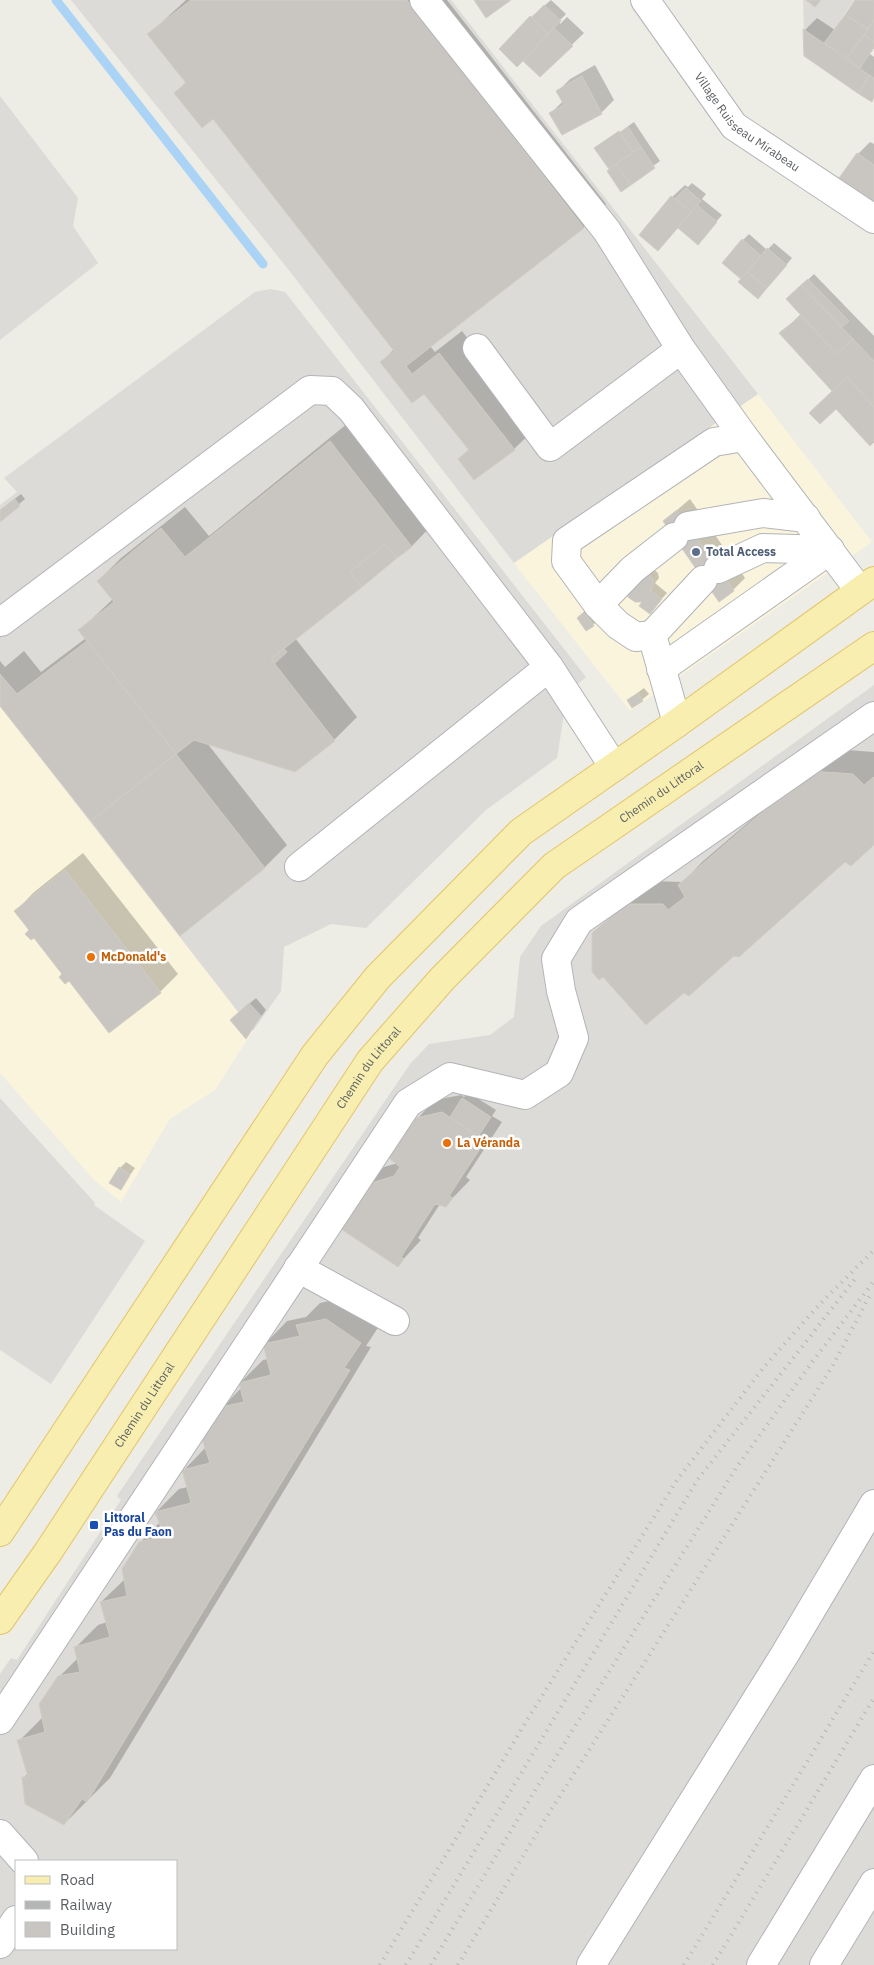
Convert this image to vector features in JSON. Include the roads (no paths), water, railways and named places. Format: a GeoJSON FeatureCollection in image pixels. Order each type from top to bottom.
{"type":"FeatureCollection","features":[{"type":"Feature","properties":{"kind":"main road"},"geometry":{"type":"LineString","coordinates":[[0,1532],[310,1063],[384,970],[521,832],[677,723],[867,586]]}},
{"type":"Feature","properties":{"kind":"main road","name":"Chemin du Littoral"},"geometry":{"type":"LineString","coordinates":[[0,1620],[48,1552],[370,1060],[443,978],[554,866],[874,646]]}},
{"type":"Feature","properties":{"kind":"street"},"geometry":{"type":"LineString","coordinates":[[424,0],[607,231],[681,349],[744,437],[830,550],[867,586]]}},
{"type":"Feature","properties":{"kind":"street","name":"Village Ruisseau Mirabeau"},"geometry":{"type":"LineString","coordinates":[[645,0],[734,126],[874,219]]}},
{"type":"Feature","properties":{"kind":"street"},"geometry":{"type":"LineString","coordinates":[[477,348],[550,447],[681,349]]}},
{"type":"Feature","properties":{"kind":"street"},"geometry":{"type":"LineString","coordinates":[[1,622],[310,390],[332,392],[351,408],[550,667],[614,767]]}},
{"type":"Feature","properties":{"kind":"street"},"geometry":{"type":"LineString","coordinates":[[744,437],[714,442],[567,541],[566,561],[598,604],[618,625],[636,637],[652,635],[711,574],[763,548],[830,550]]}},
{"type":"Feature","properties":{"kind":"street"},"geometry":{"type":"LineString","coordinates":[[598,604],[633,569],[681,532],[763,513],[806,518]]}},
{"type":"Feature","properties":{"kind":"street"},"geometry":{"type":"LineString","coordinates":[[661,669],[830,550]]}},
{"type":"Feature","properties":{"kind":"street"},"geometry":{"type":"LineString","coordinates":[[652,635],[677,723]]}},
{"type":"Feature","properties":{"kind":"street"},"geometry":{"type":"LineString","coordinates":[[299,867],[550,667]]}},
{"type":"Feature","properties":{"kind":"street"},"geometry":{"type":"LineString","coordinates":[[0,1720],[408,1103],[450,1077],[526,1095],[559,1073],[574,1038],[561,991],[556,959],[579,922],[874,716]]}},
{"type":"Feature","properties":{"kind":"street"},"geometry":{"type":"LineString","coordinates":[[298,1268],[395,1321]]}},
{"type":"Feature","properties":{"kind":"street"},"geometry":{"type":"LineString","coordinates":[[591,1965],[785,1654],[874,1504]]}},
{"type":"Feature","properties":{"kind":"street"},"geometry":{"type":"LineString","coordinates":[[761,1965],[874,1779]]}},
{"type":"Feature","properties":{"kind":"street"},"geometry":{"type":"LineString","coordinates":[[0,1834],[14,1847],[23,1860]]}},
{"type":"Feature","properties":{"kind":"street"},"geometry":{"type":"LineString","coordinates":[[824,1965],[874,1883]]}},
{"type":"Feature","properties":{"kind":"street"},"geometry":{"type":"LineString","coordinates":[[0,1944],[15,1922]]}},
{"type":"Feature","properties":{"kind":"waterway"},"geometry":{"type":"LineString","coordinates":[[56,0],[263,264]]}},
{"type":"Feature","properties":{"kind":"railway"},"geometry":{"type":"LineString","coordinates":[[380,1965],[524,1725],[677,1480],[764,1367],[819,1305],[874,1250]]}},
{"type":"Feature","properties":{"kind":"railway"},"geometry":{"type":"LineString","coordinates":[[406,1965],[698,1479],[856,1278]]}},
{"type":"Feature","properties":{"kind":"railway"},"geometry":{"type":"LineString","coordinates":[[431,1965],[534,1792],[736,1468],[813,1361],[874,1281]]}},
{"type":"Feature","properties":{"kind":"railway"},"geometry":{"type":"LineString","coordinates":[[458,1965],[544,1821],[832,1367],[870,1295]]}},
{"type":"Feature","properties":{"kind":"railway"},"geometry":{"type":"LineString","coordinates":[[684,1965],[874,1651]]}},
{"type":"Feature","properties":{"kind":"railway"},"geometry":{"type":"LineString","coordinates":[[713,1965],[874,1698]]}},
{"type":"Feature","properties":{"kind":"place","name":"Total Access"},"geometry":{"type":"Point","coordinates":[696,552]}},
{"type":"Feature","properties":{"kind":"place","name":"McDonald's"},"geometry":{"type":"Point","coordinates":[91,957]}},
{"type":"Feature","properties":{"kind":"place","name":"La Véranda"},"geometry":{"type":"Point","coordinates":[447,1143]}},
{"type":"Feature","properties":{"kind":"place","name":"Littoral Pas du Faon"},"geometry":{"type":"Point","coordinates":[94,1525]}}]}
